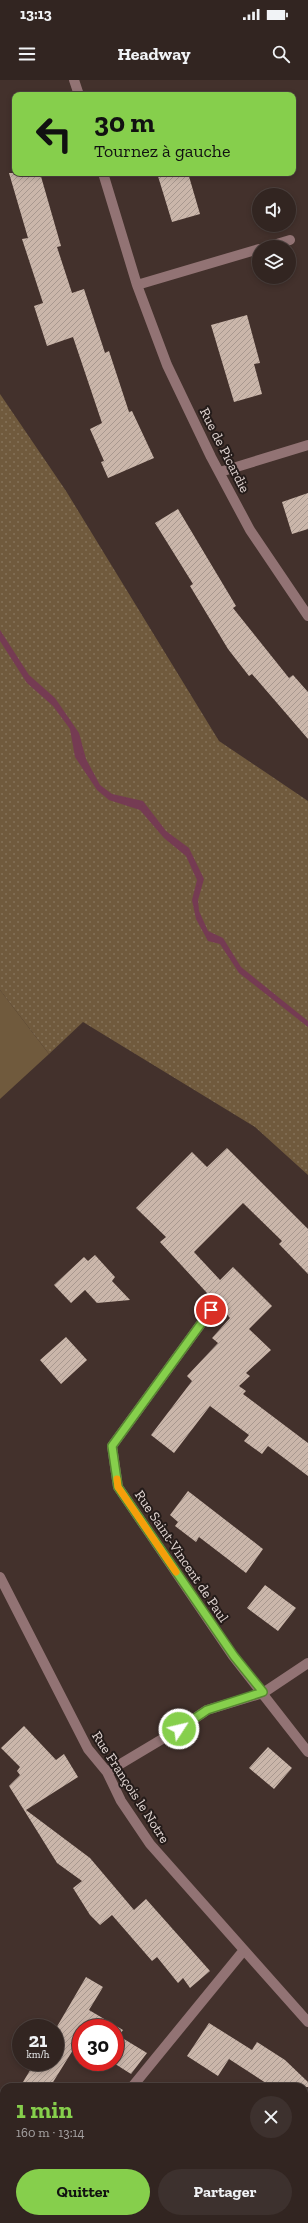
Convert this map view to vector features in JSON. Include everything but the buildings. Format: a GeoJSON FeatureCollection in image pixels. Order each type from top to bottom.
{"type":"FeatureCollection","features":[{"type":"Feature","properties":{"kind":"street"},"geometry":{"type":"LineString","coordinates":[[74,80],[78,92]]}},
{"type":"Feature","properties":{"kind":"street","name":"Rue de Picardie"},"geometry":{"type":"LineString","coordinates":[[103,176],[137,285],[167,365],[250,530],[308,616]]}},
{"type":"Feature","properties":{"kind":"street"},"geometry":{"type":"LineString","coordinates":[[137,285],[252,251]]}},
{"type":"Feature","properties":{"kind":"street"},"geometry":{"type":"LineString","coordinates":[[220,472],[308,445]]}},
{"type":"Feature","properties":{"kind":"street","name":"Rue Saint-Vincent de Paul"},"geometry":{"type":"LineString","coordinates":[[211,1310],[112,1446],[118,1487],[234,1656],[308,1752]]}},
{"type":"Feature","properties":{"kind":"street","name":"Rue François le Notre"},"geometry":{"type":"LineString","coordinates":[[0,1577],[88,1749],[107,1772],[121,1801],[150,1844],[308,2022]]}},
{"type":"Feature","properties":{"kind":"street"},"geometry":{"type":"LineString","coordinates":[[107,1772],[179,1729],[207,1710],[263,1692],[308,1663]]}},
{"type":"Feature","properties":{"kind":"street"},"geometry":{"type":"LineString","coordinates":[[135,2083],[244,1950]]}},
{"type":"Feature","properties":{"kind":"shaded area"},"geometry":{"type":"Polygon","coordinates":[[[0,394],[66,491],[219,741],[308,801],[308,1175],[255,1127],[83,1022],[49,1054],[0,990],[0,394]]]}},
{"type":"Feature","properties":{"kind":"shaded area"},"geometry":{"type":"Polygon","coordinates":[[[0,630],[29,675],[55,698],[79,733],[86,759],[100,785],[112,794],[143,801],[166,831],[189,848],[204,879],[198,900],[199,911],[208,931],[223,938],[241,967],[308,1021],[308,1027],[239,973],[220,944],[208,941],[196,919],[192,900],[197,880],[186,856],[164,838],[140,810],[109,800],[97,790],[75,757],[70,729],[53,706],[27,683],[0,641],[0,630]]]}},
{"type":"Feature","properties":{"kind":"shaded area"},"geometry":{"type":"Polygon","coordinates":[[[0,990],[49,1054],[0,1099],[0,990]]]}},
{"type":"Feature","properties":{"kind":"slow traffic"},"geometry":{"type":"LineString","coordinates":[[117,1479],[118,1487],[176,1572]]}},
{"type":"Feature","properties":{"kind":"route"},"geometry":{"type":"LineString","coordinates":[[179,1729],[207,1710],[263,1692],[234,1656],[118,1487],[112,1446],[211,1310]]}}]}
